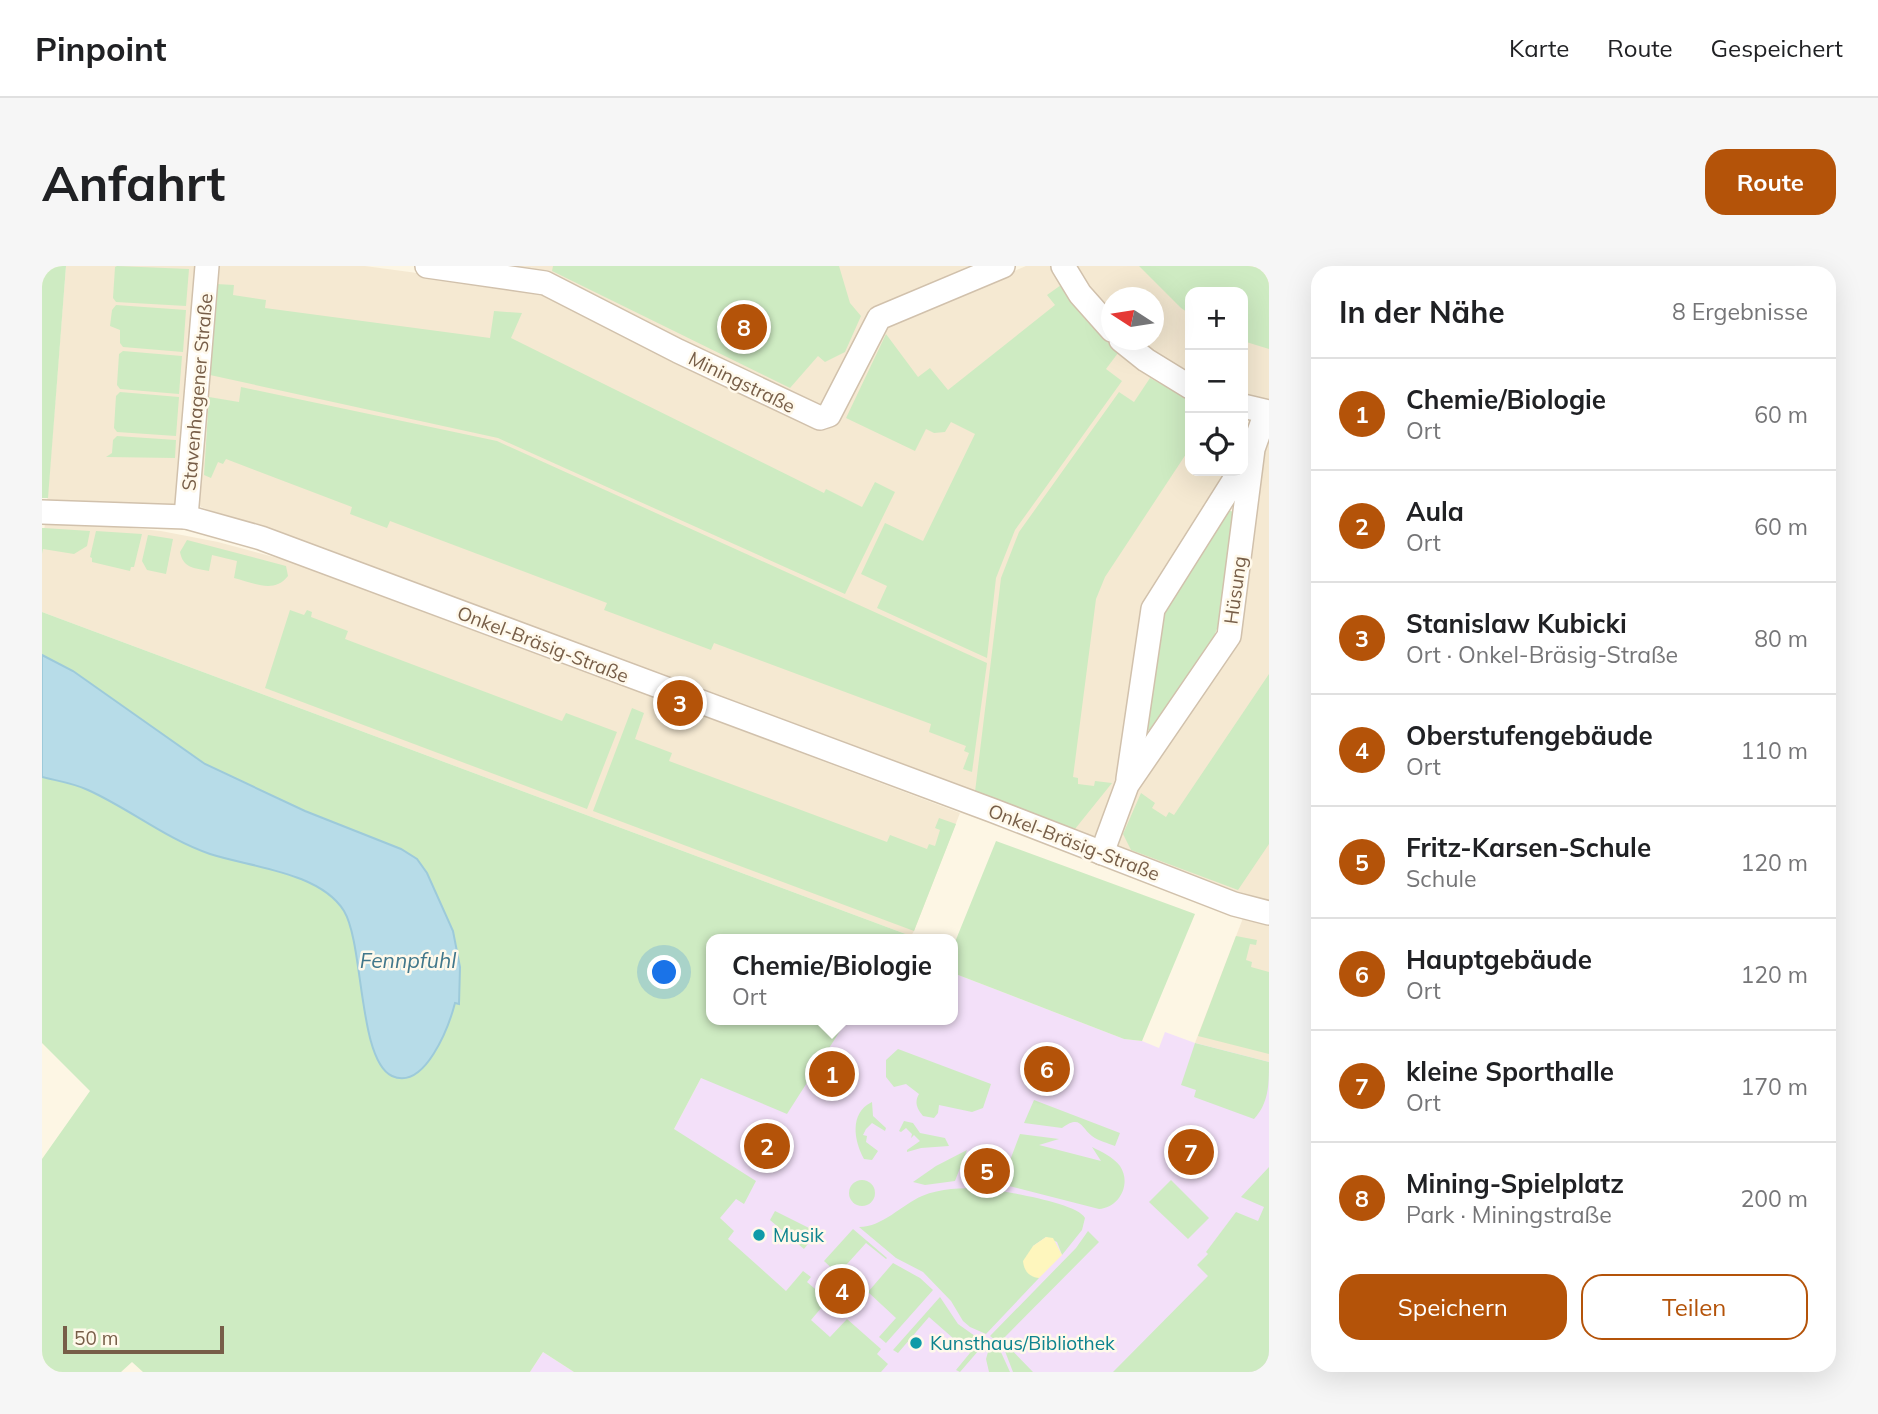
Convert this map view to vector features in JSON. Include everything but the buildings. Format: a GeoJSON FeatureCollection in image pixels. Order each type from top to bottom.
{"type":"FeatureCollection","features":[{"type":"Feature","properties":{"kind":"street","name":"Stavenhagener Straße"},"geometry":{"type":"LineString","coordinates":[[186,517],[207,266]]}},
{"type":"Feature","properties":{"kind":"street","name":"Miningstraße"},"geometry":{"type":"LineString","coordinates":[[427,266],[545,283],[678,351],[820,418],[829,415],[879,318],[1003,266]]}},
{"type":"Feature","properties":{"kind":"street"},"geometry":{"type":"LineString","coordinates":[[1063,266],[1080,294],[1101,318]]}},
{"type":"Feature","properties":{"kind":"street"},"geometry":{"type":"LineString","coordinates":[[1134,350],[1185,384]]}},
{"type":"Feature","properties":{"kind":"street"},"geometry":{"type":"LineString","coordinates":[[1248,407],[1268,412]]}},
{"type":"Feature","properties":{"kind":"street","name":"Hüsung"},"geometry":{"type":"LineString","coordinates":[[1248,457],[1268,412]]}},
{"type":"Feature","properties":{"kind":"street","name":"Hüsung"},"geometry":{"type":"LineString","coordinates":[[1102,853],[1127,785],[1153,609],[1237,476]]}},
{"type":"Feature","properties":{"kind":"street","name":"Hüsung"},"geometry":{"type":"LineString","coordinates":[[1127,785],[1228,636],[1246,476]]}},
{"type":"Feature","properties":{"kind":"street","name":"Onkel-Bräsig-Straße"},"geometry":{"type":"LineString","coordinates":[[42,512],[186,517],[261,538],[1234,904],[1269,913]]}},
{"type":"Feature","properties":{"kind":"shaded area"},"geometry":{"type":"Polygon","coordinates":[[[66,266],[198,266],[178,504],[175,506],[47,504],[66,266]]]}},
{"type":"Feature","properties":{"kind":"shaded area"},"geometry":{"type":"Polygon","coordinates":[[[216,266],[365,266],[543,290],[813,427],[826,430],[836,424],[886,326],[1026,266],[1054,266],[1101,311],[1101,350],[1142,350],[1185,391],[1185,476],[1227,476],[1150,592],[1143,609],[1138,627],[1119,783],[1098,839],[1087,841],[201,507],[198,503],[216,266]]]}},
{"type":"Feature","properties":{"kind":"shaded area"},"geometry":{"type":"Polygon","coordinates":[[[483,266],[982,266],[874,313],[823,408],[483,266]]]}},
{"type":"Feature","properties":{"kind":"shaded area"},"geometry":{"type":"Polygon","coordinates":[[[1073,266],[1269,266],[1269,404],[1248,399],[1248,287],[1185,287],[1185,375],[1148,350],[1164,350],[1164,287],[1101,287],[1101,304],[1073,266]]]}},
{"type":"Feature","properties":{"kind":"shaded area"},"geometry":{"type":"Polygon","coordinates":[[[1269,434],[1269,906],[1121,854],[1115,845],[1135,792],[1235,641],[1262,460],[1269,434]]]}},
{"type":"Feature","properties":{"kind":"shaded area"},"geometry":{"type":"Polygon","coordinates":[[[45,522],[161,531],[274,557],[318,571],[960,813],[914,931],[912,934],[906,934],[42,612],[45,522]]]}},
{"type":"Feature","properties":{"kind":"shaded area"},"geometry":{"type":"Polygon","coordinates":[[[1243,918],[1269,925],[1269,1062],[1195,1043],[1243,918]]]}},
{"type":"Feature","properties":{"kind":"shaded area"},"geometry":{"type":"Polygon","coordinates":[[[958,975],[1124,1039],[1142,1041],[1159,1048],[1165,1032],[1195,1043],[1269,1062],[1269,1372],[848,1372],[698,1223],[674,1129],[701,1078],[818,1025],[958,1025],[958,975]]]}},
{"type":"Feature","properties":{"kind":"shaded area"},"geometry":{"type":"Polygon","coordinates":[[[543,1352],[574,1372],[530,1372],[543,1352]]]}},
{"type":"Feature","properties":{"kind":"green space"},"geometry":{"type":"Polygon","coordinates":[[[42,266],[66,266],[48,498],[42,498],[42,266]]]}},
{"type":"Feature","properties":{"kind":"green space"},"geometry":{"type":"Polygon","coordinates":[[[117,266],[189,269],[186,306],[116,302],[113,298],[117,266]]]}},
{"type":"Feature","properties":{"kind":"green space"},"geometry":{"type":"Polygon","coordinates":[[[553,266],[839,266],[850,303],[861,316],[845,352],[825,362],[818,356],[790,388],[552,271],[553,266]]]}},
{"type":"Feature","properties":{"kind":"green space"},"geometry":{"type":"Polygon","coordinates":[[[1139,266],[1269,266],[1269,349],[1248,343],[1248,287],[1185,287],[1185,311],[1164,291],[1164,287],[1160,287],[1139,266]]]}},
{"type":"Feature","properties":{"kind":"green space"},"geometry":{"type":"Polygon","coordinates":[[[216,284],[234,285],[233,295],[266,300],[265,308],[490,338],[494,311],[522,313],[511,338],[824,493],[826,489],[862,507],[875,482],[895,492],[845,594],[498,438],[210,375],[216,284]]]}},
{"type":"Feature","properties":{"kind":"green space"},"geometry":{"type":"Polygon","coordinates":[[[1061,285],[1085,319],[1101,335],[1101,350],[1115,350],[1118,353],[1106,369],[1122,381],[1015,530],[996,578],[987,658],[877,608],[887,586],[861,574],[885,523],[923,541],[975,434],[951,422],[945,432],[934,433],[926,429],[915,451],[846,418],[886,334],[918,377],[930,368],[948,390],[1055,305],[1047,295],[1061,285]]]}},
{"type":"Feature","properties":{"kind":"green space"},"geometry":{"type":"Polygon","coordinates":[[[116,305],[186,310],[183,352],[123,347],[120,343],[120,330],[110,326],[112,310],[116,305]]]}},
{"type":"Feature","properties":{"kind":"green space"},"geometry":{"type":"Polygon","coordinates":[[[123,351],[182,356],[179,394],[120,389],[117,385],[119,354],[123,351]]]}},
{"type":"Feature","properties":{"kind":"green space"},"geometry":{"type":"Polygon","coordinates":[[[1150,378],[1185,397],[1185,456],[1105,577],[1096,599],[1073,777],[1078,778],[1078,784],[1094,786],[1095,781],[1112,783],[1075,829],[975,792],[1001,578],[1019,532],[1119,392],[1134,402],[1150,378]]]}},
{"type":"Feature","properties":{"kind":"green space"},"geometry":{"type":"Polygon","coordinates":[[[241,387],[497,441],[987,663],[972,772],[963,769],[969,753],[964,751],[966,746],[929,732],[931,724],[714,643],[711,650],[604,610],[607,603],[390,521],[387,528],[350,514],[352,507],[226,459],[223,464],[218,462],[211,478],[204,475],[209,397],[239,402],[241,387]]]}},
{"type":"Feature","properties":{"kind":"green space"},"geometry":{"type":"Polygon","coordinates":[[[120,392],[179,397],[176,436],[117,432],[114,428],[116,396],[120,392]]]}},
{"type":"Feature","properties":{"kind":"green space"},"geometry":{"type":"Polygon","coordinates":[[[117,436],[176,440],[175,458],[106,457],[112,453],[113,440],[117,436]]]}},
{"type":"Feature","properties":{"kind":"green space"},"geometry":{"type":"Polygon","coordinates":[[[1227,510],[1234,512],[1219,624],[1212,641],[1151,731],[1145,729],[1159,620],[1227,510]]]}},
{"type":"Feature","properties":{"kind":"green space"},"geometry":{"type":"Polygon","coordinates":[[[42,528],[90,531],[87,546],[74,554],[43,549],[42,554],[42,528]]]}},
{"type":"Feature","properties":{"kind":"green space"},"geometry":{"type":"Polygon","coordinates":[[[96,531],[142,534],[134,567],[131,567],[130,571],[92,562],[90,557],[96,531]]]}},
{"type":"Feature","properties":{"kind":"green space"},"geometry":{"type":"Polygon","coordinates":[[[148,535],[173,539],[166,574],[147,570],[142,561],[148,535]]]}},
{"type":"Feature","properties":{"kind":"green space"},"geometry":{"type":"Polygon","coordinates":[[[187,540],[286,566],[288,576],[270,586],[234,578],[237,561],[212,555],[209,571],[194,568],[181,557],[180,552],[187,540]]]}},
{"type":"Feature","properties":{"kind":"green space"},"geometry":{"type":"Polygon","coordinates":[[[290,610],[304,615],[307,610],[312,612],[311,617],[348,631],[345,639],[562,721],[566,713],[617,732],[587,809],[265,688],[290,610]]]}},
{"type":"Feature","properties":{"kind":"green space"},"geometry":{"type":"Polygon","coordinates":[[[42,612],[906,934],[706,934],[706,1025],[844,1025],[787,1114],[701,1078],[674,1129],[756,1181],[744,1204],[736,1199],[720,1218],[734,1231],[728,1239],[786,1291],[803,1271],[811,1277],[807,1282],[828,1300],[811,1320],[830,1337],[847,1319],[881,1349],[877,1354],[888,1364],[881,1372],[574,1372],[543,1352],[530,1372],[143,1372],[132,1362],[121,1372],[42,1372],[42,1159],[90,1091],[42,1043],[42,612]]]}},
{"type":"Feature","properties":{"kind":"green space"},"geometry":{"type":"Polygon","coordinates":[[[1269,674],[1269,844],[1238,890],[1131,850],[1123,834],[1141,793],[1155,803],[1152,808],[1166,817],[1169,812],[1174,815],[1269,674]]]}},
{"type":"Feature","properties":{"kind":"green space"},"geometry":{"type":"Polygon","coordinates":[[[632,708],[644,713],[635,739],[672,753],[669,761],[887,842],[890,835],[927,849],[929,844],[935,846],[940,830],[935,828],[939,818],[956,824],[914,931],[593,811],[632,708]]]}},
{"type":"Feature","properties":{"kind":"green space"},"geometry":{"type":"Polygon","coordinates":[[[996,841],[1195,914],[1142,1041],[1124,1039],[958,975],[958,935],[996,841]]]}},
{"type":"Feature","properties":{"kind":"green space"},"geometry":{"type":"Polygon","coordinates":[[[1236,936],[1257,940],[1256,945],[1250,944],[1246,960],[1252,962],[1251,967],[1269,972],[1269,1054],[1198,1036],[1236,936]]]}},
{"type":"Feature","properties":{"kind":"green space"},"geometry":{"type":"Polygon","coordinates":[[[1195,1043],[1269,1062],[1265,1100],[1254,1119],[1194,1097],[1196,1090],[1181,1085],[1195,1043]]]}},
{"type":"Feature","properties":{"kind":"green space"},"geometry":{"type":"Polygon","coordinates":[[[898,1049],[991,1084],[983,1108],[972,1112],[939,1105],[934,1118],[923,1116],[917,1105],[919,1094],[906,1084],[894,1087],[886,1077],[886,1060],[898,1049]]]}},
{"type":"Feature","properties":{"kind":"green space"},"geometry":{"type":"Polygon","coordinates":[[[1034,1100],[1120,1133],[1115,1146],[1094,1138],[1077,1122],[1062,1128],[1024,1123],[1034,1100]]]}},
{"type":"Feature","properties":{"kind":"green space"},"geometry":{"type":"Polygon","coordinates":[[[872,1102],[873,1116],[886,1128],[885,1131],[872,1123],[863,1135],[867,1136],[866,1142],[878,1151],[872,1160],[864,1159],[856,1128],[860,1113],[872,1102]]]}},
{"type":"Feature","properties":{"kind":"green space"},"geometry":{"type":"Polygon","coordinates":[[[904,1121],[913,1123],[920,1133],[945,1138],[949,1146],[907,1152],[920,1141],[914,1135],[911,1138],[912,1134],[906,1128],[899,1131],[904,1121]]]}},
{"type":"Feature","properties":{"kind":"green space"},"geometry":{"type":"Polygon","coordinates":[[[1020,1134],[1059,1139],[1039,1145],[1101,1161],[1092,1147],[1107,1155],[1120,1166],[1123,1173],[1125,1180],[1122,1194],[1106,1208],[1099,1209],[1001,1184],[1020,1134]]]}},
{"type":"Feature","properties":{"kind":"green space"},"geometry":{"type":"Polygon","coordinates":[[[967,1150],[955,1181],[925,1185],[913,1182],[936,1166],[967,1150]]]}},
{"type":"Feature","properties":{"kind":"green space"},"geometry":{"type":"Polygon","coordinates":[[[1269,1167],[1269,1372],[1113,1372],[1208,1276],[1197,1265],[1208,1254],[1206,1252],[1236,1212],[1258,1221],[1264,1207],[1241,1197],[1269,1167]]]}},
{"type":"Feature","properties":{"kind":"green space"},"geometry":{"type":"Polygon","coordinates":[[[862,1180],[871,1184],[875,1193],[871,1202],[862,1206],[853,1202],[849,1193],[853,1184],[862,1180]]]}},
{"type":"Feature","properties":{"kind":"green space"},"geometry":{"type":"Polygon","coordinates":[[[1171,1180],[1209,1218],[1188,1239],[1149,1202],[1171,1180]]]}},
{"type":"Feature","properties":{"kind":"green space"},"geometry":{"type":"Polygon","coordinates":[[[982,1188],[1054,1202],[1079,1212],[1085,1218],[1082,1230],[1062,1255],[1057,1242],[1046,1237],[1033,1246],[1039,1278],[986,1334],[963,1321],[951,1301],[923,1272],[896,1258],[859,1227],[876,1223],[929,1193],[982,1188]]]}},
{"type":"Feature","properties":{"kind":"green space"},"geometry":{"type":"Polygon","coordinates":[[[775,1211],[817,1232],[804,1249],[770,1220],[775,1211]]]}},
{"type":"Feature","properties":{"kind":"green space"},"geometry":{"type":"Polygon","coordinates":[[[853,1229],[887,1258],[866,1243],[838,1274],[824,1261],[853,1229]]]}},
{"type":"Feature","properties":{"kind":"green space"},"geometry":{"type":"Polygon","coordinates":[[[1088,1231],[1099,1242],[1002,1340],[1033,1372],[1013,1372],[1003,1346],[990,1336],[1076,1248],[1088,1231]]]}},
{"type":"Feature","properties":{"kind":"green space"},"geometry":{"type":"Polygon","coordinates":[[[893,1263],[920,1278],[933,1290],[886,1343],[879,1337],[896,1318],[868,1292],[893,1263]]]}},
{"type":"Feature","properties":{"kind":"green space"},"geometry":{"type":"Polygon","coordinates":[[[940,1297],[958,1324],[975,1336],[979,1350],[960,1372],[956,1370],[970,1353],[929,1317],[898,1353],[893,1350],[940,1297]]]}},
{"type":"Feature","properties":{"kind":"green space"},"geometry":{"type":"Polygon","coordinates":[[[990,1345],[1000,1350],[1010,1372],[989,1372],[986,1359],[990,1345]]]}},
{"type":"Feature","properties":{"kind":"sand"},"geometry":{"type":"Polygon","coordinates":[[[1046,1237],[1053,1238],[1062,1255],[1039,1278],[1026,1271],[1023,1261],[1033,1246],[1046,1237]]]}},
{"type":"Feature","properties":{"kind":"water","name":"Fennpfuhl"},"geometry":{"type":"Polygon","coordinates":[[[42,655],[73,671],[205,764],[305,811],[401,849],[417,859],[427,873],[453,931],[460,967],[459,1004],[455,1003],[441,1040],[425,1066],[404,1078],[392,1076],[381,1066],[367,1025],[350,927],[344,911],[319,887],[283,873],[194,848],[88,790],[42,777],[42,655]]]}},
{"type":"Feature","properties":{"kind":"place","name":"Mining-Spielplatz"},"geometry":{"type":"Point","coordinates":[744,327]}},
{"type":"Feature","properties":{"kind":"place","name":"Stanislaw Kubicki"},"geometry":{"type":"Point","coordinates":[680,703]}},
{"type":"Feature","properties":{"kind":"place","name":"Hauptgebäude"},"geometry":{"type":"Point","coordinates":[1047,1069]}},
{"type":"Feature","properties":{"kind":"place","name":"Chemie/Biologie"},"geometry":{"type":"Point","coordinates":[832,1074]}},
{"type":"Feature","properties":{"kind":"place","name":"Aula"},"geometry":{"type":"Point","coordinates":[767,1146]}},
{"type":"Feature","properties":{"kind":"place","name":"kleine Sporthalle"},"geometry":{"type":"Point","coordinates":[1191,1152]}},
{"type":"Feature","properties":{"kind":"place","name":"Fritz-Karsen-Schule"},"geometry":{"type":"Point","coordinates":[987,1171]}},
{"type":"Feature","properties":{"kind":"place","name":"Musik"},"geometry":{"type":"Point","coordinates":[759,1235]}},
{"type":"Feature","properties":{"kind":"place","name":"Oberstufengebäude"},"geometry":{"type":"Point","coordinates":[842,1291]}},
{"type":"Feature","properties":{"kind":"place","name":"Kunsthaus/Bibliothek"},"geometry":{"type":"Point","coordinates":[916,1343]}}]}
